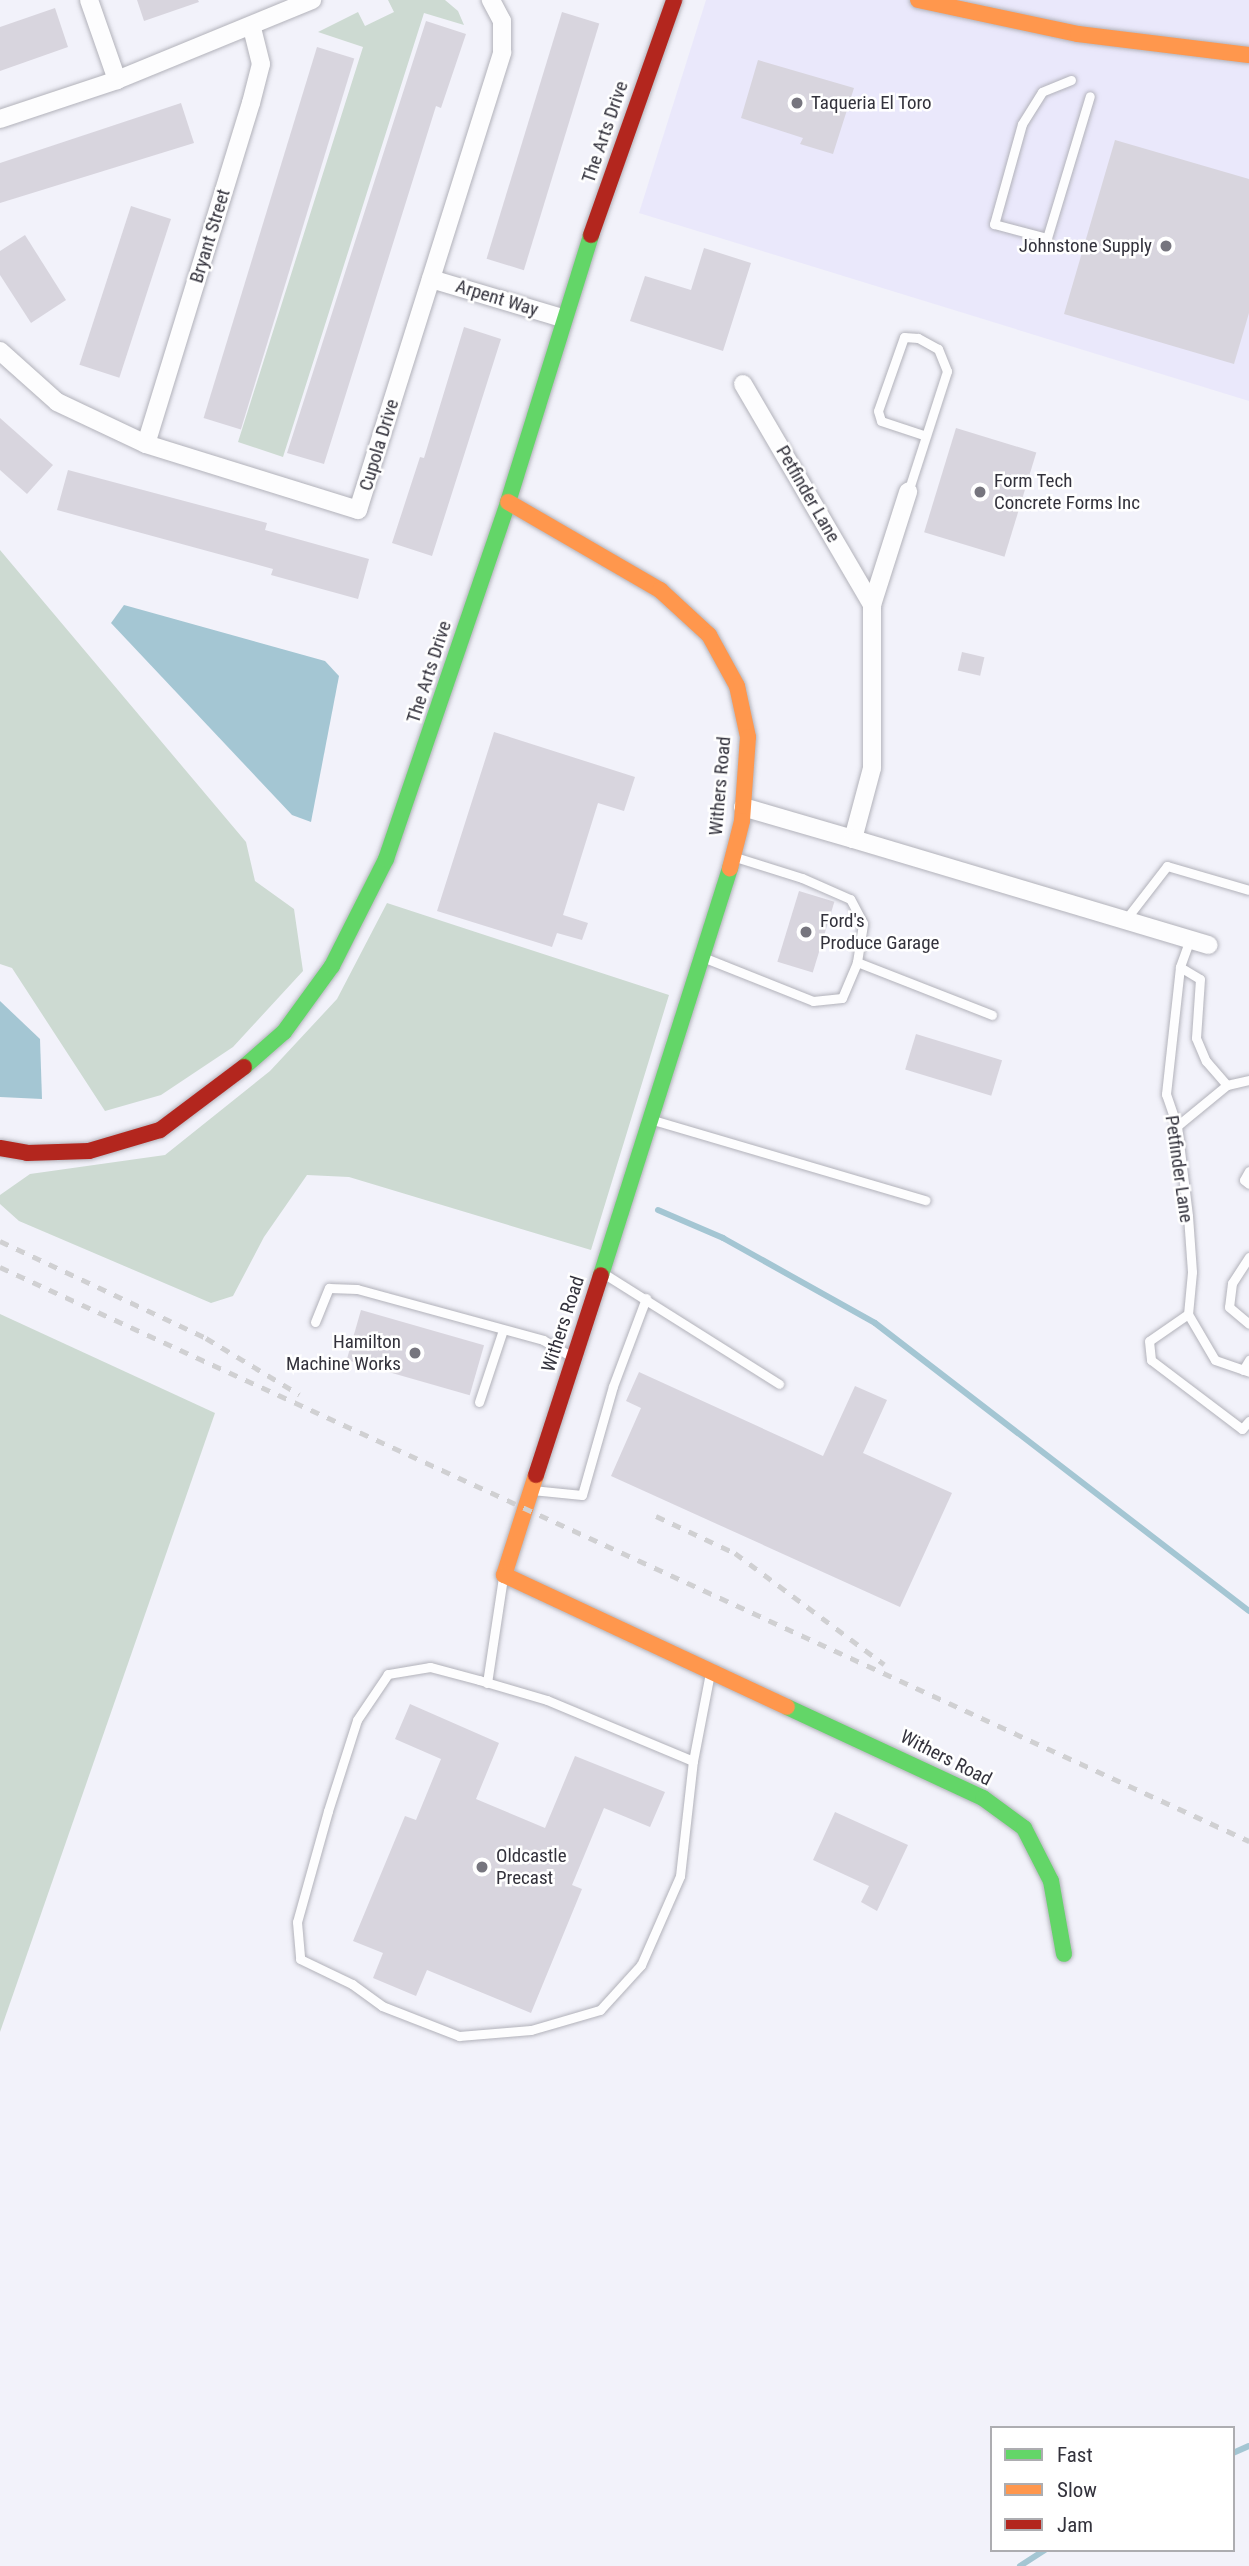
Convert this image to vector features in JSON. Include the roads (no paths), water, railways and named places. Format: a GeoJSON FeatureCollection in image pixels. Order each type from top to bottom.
{"type":"FeatureCollection","features":[{"type":"Feature","properties":{"kind":"street"},"geometry":{"type":"LineString","coordinates":[[89,0],[117,80]]}},
{"type":"Feature","properties":{"kind":"street"},"geometry":{"type":"LineString","coordinates":[[0,119],[117,80],[252,27],[312,0]]}},
{"type":"Feature","properties":{"kind":"street","name":"Cupola Drive"},"geometry":{"type":"LineString","coordinates":[[0,351],[57,402],[146,444],[358,510],[502,52],[502,21],[491,0]]}},
{"type":"Feature","properties":{"kind":"street","name":"The Arts Drive"},"geometry":{"type":"LineString","coordinates":[[0,1148],[27,1153],[89,1151],[160,1130],[219,1090],[284,1032],[332,965],[387,859],[508,502],[562,318],[674,0]]}},
{"type":"Feature","properties":{"kind":"street"},"geometry":{"type":"LineString","coordinates":[[918,0],[1078,34],[1249,55]]}},
{"type":"Feature","properties":{"kind":"street","name":"Bryant Street"},"geometry":{"type":"LineString","coordinates":[[146,444],[261,64],[252,27]]}},
{"type":"Feature","properties":{"kind":"street","name":"Arpent Way"},"geometry":{"type":"LineString","coordinates":[[431,279],[562,318]]}},
{"type":"Feature","properties":{"kind":"street","name":"Petfinder Lane"},"geometry":{"type":"LineString","coordinates":[[743,384],[872,605]]}},
{"type":"Feature","properties":{"kind":"street"},"geometry":{"type":"LineString","coordinates":[[853,839],[872,768],[872,605],[908,492]]}},
{"type":"Feature","properties":{"kind":"street","name":"Withers Road"},"geometry":{"type":"LineString","coordinates":[[508,502],[660,590],[709,635],[737,686],[748,737],[743,807],[733,857],[704,958],[503,1575],[983,1798],[1024,1828],[1051,1881],[1064,1954]]}},
{"type":"Feature","properties":{"kind":"street"},"geometry":{"type":"LineString","coordinates":[[743,807],[1209,945]]}},
{"type":"Feature","properties":{"kind":"lane"},"geometry":{"type":"LineString","coordinates":[[1071,80],[1042,92],[1022,124],[994,224],[1047,238],[1090,96]]}},
{"type":"Feature","properties":{"kind":"lane"},"geometry":{"type":"LineString","coordinates":[[908,492],[926,436],[947,370],[938,349],[918,338],[904,337],[878,411],[881,421],[926,436]]}},
{"type":"Feature","properties":{"kind":"lane"},"geometry":{"type":"LineString","coordinates":[[704,958],[813,1001],[842,998],[857,962],[863,923],[850,899],[802,878],[733,857]]}},
{"type":"Feature","properties":{"kind":"lane"},"geometry":{"type":"LineString","coordinates":[[1126,919],[1167,866],[1249,890]]}},
{"type":"Feature","properties":{"kind":"lane","name":"Petfinder Lane"},"geometry":{"type":"LineString","coordinates":[[1188,1314],[1192,1272],[1177,1126],[1166,1094],[1180,967],[1190,939]]}},
{"type":"Feature","properties":{"kind":"lane"},"geometry":{"type":"LineString","coordinates":[[857,962],[992,1015]]}},
{"type":"Feature","properties":{"kind":"lane"},"geometry":{"type":"LineString","coordinates":[[1180,967],[1200,979],[1196,1038],[1206,1061],[1227,1085]]}},
{"type":"Feature","properties":{"kind":"lane"},"geometry":{"type":"LineString","coordinates":[[1177,1126],[1227,1085],[1249,1080]]}},
{"type":"Feature","properties":{"kind":"lane"},"geometry":{"type":"LineString","coordinates":[[651,1119],[925,1200]]}},
{"type":"Feature","properties":{"kind":"lane"},"geometry":{"type":"LineString","coordinates":[[1249,1171],[1244,1180],[1249,1184]]}},
{"type":"Feature","properties":{"kind":"lane"},"geometry":{"type":"LineString","coordinates":[[1249,1258],[1232,1283],[1229,1307],[1249,1324]]}},
{"type":"Feature","properties":{"kind":"lane"},"geometry":{"type":"LineString","coordinates":[[602,1272],[779,1384]]}},
{"type":"Feature","properties":{"kind":"lane"},"geometry":{"type":"LineString","coordinates":[[315,1322],[330,1288],[357,1289],[543,1340],[574,1357]]}},
{"type":"Feature","properties":{"kind":"lane"},"geometry":{"type":"LineString","coordinates":[[530,1490],[582,1495],[613,1386],[646,1298]]}},
{"type":"Feature","properties":{"kind":"lane"},"geometry":{"type":"LineString","coordinates":[[1249,1360],[1246,1371],[1215,1360],[1188,1314],[1149,1341],[1151,1360],[1242,1429],[1249,1421]]}},
{"type":"Feature","properties":{"kind":"lane"},"geometry":{"type":"LineString","coordinates":[[479,1402],[503,1330]]}},
{"type":"Feature","properties":{"kind":"lane"},"geometry":{"type":"LineString","coordinates":[[487,1683],[503,1575]]}},
{"type":"Feature","properties":{"kind":"lane"},"geometry":{"type":"LineString","coordinates":[[693,1761],[547,1700],[430,1667],[388,1674],[357,1720],[298,1922],[300,1959],[352,1984],[382,2006],[459,2036],[531,2030],[600,2010],[641,1965],[680,1876],[693,1761],[710,1673]]}},
{"type":"Feature","properties":{"kind":"waterway"},"geometry":{"type":"LineString","coordinates":[[658,1210],[723,1238],[875,1323],[1249,1611]]}},
{"type":"Feature","properties":{"kind":"waterway"},"geometry":{"type":"LineString","coordinates":[[1235,2452],[1249,2446]]}},
{"type":"Feature","properties":{"kind":"waterway"},"geometry":{"type":"LineString","coordinates":[[1020,2566],[1042,2552]]}},
{"type":"Feature","properties":{"kind":"railway"},"geometry":{"type":"LineString","coordinates":[[0,1241],[206,1338],[299,1394]]}},
{"type":"Feature","properties":{"kind":"railway"},"geometry":{"type":"LineString","coordinates":[[0,1267],[1249,1841]]}},
{"type":"Feature","properties":{"kind":"railway"},"geometry":{"type":"LineString","coordinates":[[656,1516],[735,1553],[884,1664]]}},
{"type":"Feature","properties":{"kind":"place","name":"Taqueria El Toro"},"geometry":{"type":"Point","coordinates":[797,103]}},
{"type":"Feature","properties":{"kind":"place","name":"Johnstone Supply"},"geometry":{"type":"Point","coordinates":[1166,246]}},
{"type":"Feature","properties":{"kind":"place","name":"Form Tech Concrete Forms Inc"},"geometry":{"type":"Point","coordinates":[980,492]}},
{"type":"Feature","properties":{"kind":"place","name":"Ford's Produce Garage"},"geometry":{"type":"Point","coordinates":[806,932]}},
{"type":"Feature","properties":{"kind":"place","name":"Hamilton Machine Works"},"geometry":{"type":"Point","coordinates":[415,1353]}},
{"type":"Feature","properties":{"kind":"place","name":"Oldcastle Precast"},"geometry":{"type":"Point","coordinates":[482,1867]}}]}
